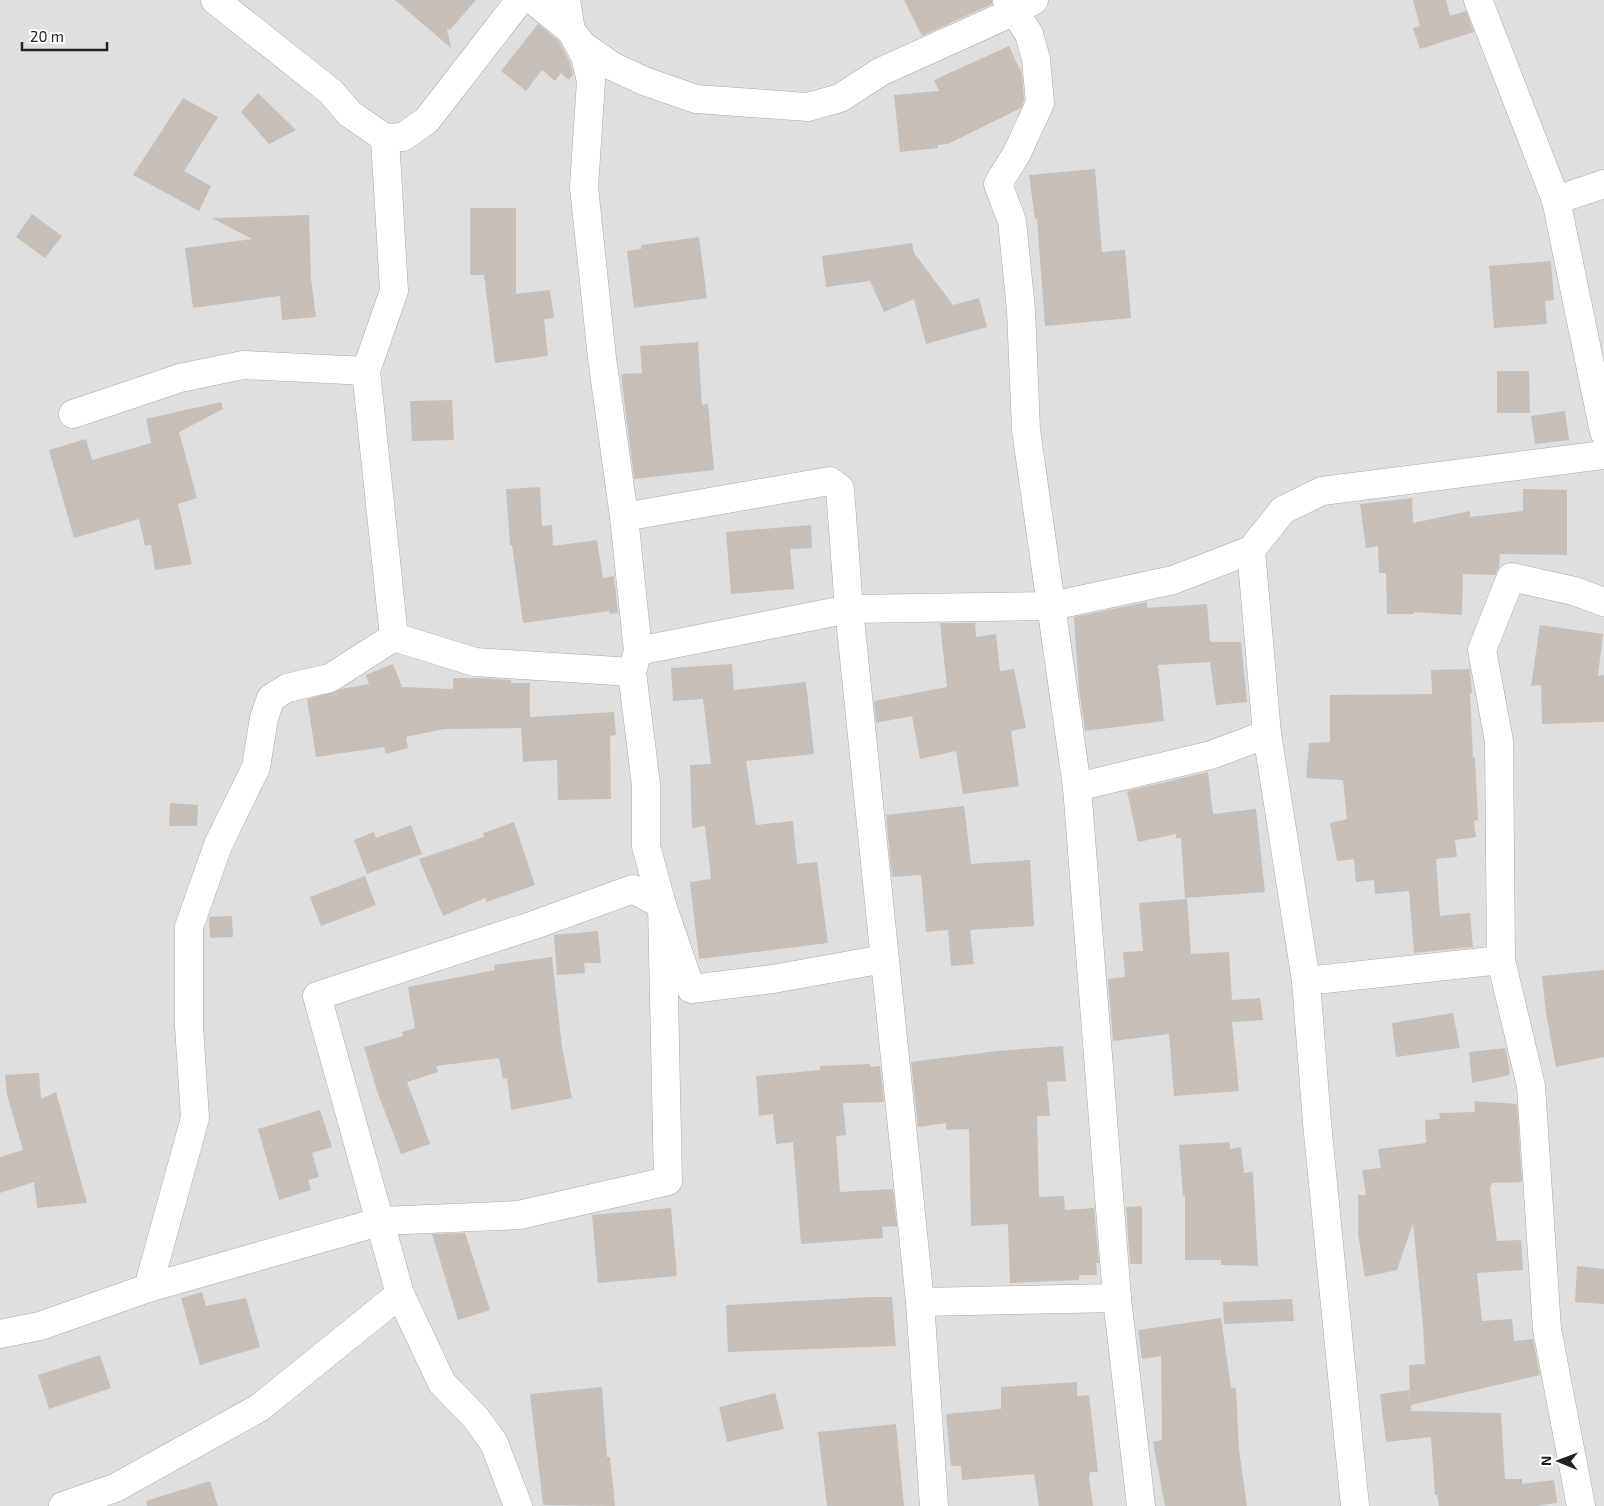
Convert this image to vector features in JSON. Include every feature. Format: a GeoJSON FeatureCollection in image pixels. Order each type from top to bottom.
{"type":"FeatureCollection","features":[{"type":"Feature","properties":{"kind":"street"},"geometry":{"type":"LineString","coordinates":[[215,0],[331,92],[350,114],[385,138],[403,137],[426,120],[520,0]]}},
{"type":"Feature","properties":{"kind":"street"},"geometry":{"type":"LineString","coordinates":[[533,0],[571,31],[582,45],[612,66],[644,81],[696,99],[808,107],[840,98],[880,72],[1018,4],[1030,34],[1036,59],[1040,103],[1017,153],[998,184],[1012,221],[1021,310],[1026,430],[1076,787],[1117,1298],[1141,1506]]}},
{"type":"Feature","properties":{"kind":"street"},"geometry":{"type":"LineString","coordinates":[[566,0],[571,31],[585,56],[592,81],[584,187],[602,358],[624,517],[646,785],[646,846],[662,904],[691,989],[773,979],[884,959]]}},
{"type":"Feature","properties":{"kind":"street"},"geometry":{"type":"LineString","coordinates":[[1478,0],[1556,200],[1604,432]]}},
{"type":"Feature","properties":{"kind":"street"},"geometry":{"type":"LineString","coordinates":[[385,138],[394,291],[366,371],[394,638]]}},
{"type":"Feature","properties":{"kind":"street"},"geometry":{"type":"LineString","coordinates":[[1556,200],[1604,184]]}},
{"type":"Feature","properties":{"kind":"street"},"geometry":{"type":"LineString","coordinates":[[73,414],[180,378],[243,365],[366,371]]}},
{"type":"Feature","properties":{"kind":"street"},"geometry":{"type":"LineString","coordinates":[[148,1288],[194,1118],[189,1026],[188,927],[218,845],[256,767],[264,718],[271,698],[287,688],[330,678],[394,638],[475,662],[635,662],[849,609],[1052,606],[1173,580],[1251,550],[1283,510],[1322,491],[1604,455]]}},
{"type":"Feature","properties":{"kind":"street"},"geometry":{"type":"LineString","coordinates":[[624,517],[830,481],[840,489],[849,609],[920,1302],[934,1506]]}},
{"type":"Feature","properties":{"kind":"street"},"geometry":{"type":"LineString","coordinates":[[1251,550],[1267,734],[1306,981],[1316,1124],[1355,1506]]}},
{"type":"Feature","properties":{"kind":"street"},"geometry":{"type":"LineString","coordinates":[[1581,1506],[1547,1329],[1531,1086],[1501,960],[1499,741],[1482,650],[1511,577],[1574,591],[1604,602]]}},
{"type":"Feature","properties":{"kind":"street"},"geometry":{"type":"LineString","coordinates":[[1076,787],[1211,754],[1267,734]]}},
{"type":"Feature","properties":{"kind":"street"},"geometry":{"type":"LineString","coordinates":[[518,1506],[494,1443],[476,1418],[442,1383],[400,1294],[382,1221],[317,996],[534,925],[633,890],[662,904]]}},
{"type":"Feature","properties":{"kind":"street"},"geometry":{"type":"LineString","coordinates":[[0,1334],[40,1326],[148,1288],[382,1221],[519,1215],[668,1181],[662,904]]}},
{"type":"Feature","properties":{"kind":"street"},"geometry":{"type":"LineString","coordinates":[[1306,981],[1501,960]]}},
{"type":"Feature","properties":{"kind":"street"},"geometry":{"type":"LineString","coordinates":[[63,1506],[115,1488],[258,1408],[400,1294]]}},
{"type":"Feature","properties":{"kind":"street"},"geometry":{"type":"LineString","coordinates":[[920,1302],[1117,1298]]}},
{"type":"Feature","properties":{"kind":"shaded area"},"geometry":{"type":"Polygon","coordinates":[[[0,0],[1604,0],[1604,1506],[0,1506],[0,0]]]}},
{"type":"Feature","properties":{"kind":"building"},"geometry":{"type":"Polygon","coordinates":[[[395,0],[476,0],[450,30],[447,28],[451,48],[395,0]]]}},
{"type":"Feature","properties":{"kind":"building"},"geometry":{"type":"Polygon","coordinates":[[[904,0],[992,0],[992,4],[922,36],[904,0]]]}},
{"type":"Feature","properties":{"kind":"building"},"geometry":{"type":"Polygon","coordinates":[[[1413,0],[1446,0],[1450,16],[1466,11],[1474,32],[1420,49],[1413,28],[1420,26],[1413,0]]]}},
{"type":"Feature","properties":{"kind":"building"},"geometry":{"type":"Polygon","coordinates":[[[538,24],[559,41],[570,62],[573,74],[569,80],[561,73],[555,81],[542,70],[526,91],[501,71],[538,24]]]}},
{"type":"Feature","properties":{"kind":"building"},"geometry":{"type":"Polygon","coordinates":[[[1009,46],[1022,74],[1024,100],[1021,108],[948,144],[938,145],[938,148],[900,152],[894,95],[939,91],[934,80],[1009,46]]]}},
{"type":"Feature","properties":{"kind":"building"},"geometry":{"type":"Polygon","coordinates":[[[258,93],[296,130],[269,144],[241,112],[258,93]]]}},
{"type":"Feature","properties":{"kind":"building"},"geometry":{"type":"Polygon","coordinates":[[[183,98],[218,117],[184,171],[211,186],[199,211],[133,175],[183,98]]]}},
{"type":"Feature","properties":{"kind":"building"},"geometry":{"type":"Polygon","coordinates":[[[1095,169],[1102,252],[1125,250],[1131,318],[1045,326],[1037,219],[1035,219],[1029,175],[1095,169]]]}},
{"type":"Feature","properties":{"kind":"building"},"geometry":{"type":"Polygon","coordinates":[[[470,208],[516,208],[516,294],[550,290],[554,318],[544,319],[548,356],[495,363],[484,275],[470,275],[470,208]]]}},
{"type":"Feature","properties":{"kind":"building"},"geometry":{"type":"Polygon","coordinates":[[[32,214],[62,236],[45,258],[16,237],[32,214]]]}},
{"type":"Feature","properties":{"kind":"building"},"geometry":{"type":"Polygon","coordinates":[[[309,215],[311,279],[316,317],[282,320],[280,296],[193,308],[185,248],[252,239],[212,218],[309,215]]]}},
{"type":"Feature","properties":{"kind":"building"},"geometry":{"type":"Polygon","coordinates":[[[699,237],[707,298],[634,308],[627,251],[641,249],[641,245],[699,237]]]}},
{"type":"Feature","properties":{"kind":"building"},"geometry":{"type":"Polygon","coordinates":[[[912,243],[914,253],[953,305],[979,298],[987,327],[926,344],[914,299],[884,312],[870,281],[826,287],[822,256],[912,243]]]}},
{"type":"Feature","properties":{"kind":"building"},"geometry":{"type":"Polygon","coordinates":[[[1551,261],[1554,300],[1545,301],[1547,324],[1494,328],[1489,266],[1551,261]]]}},
{"type":"Feature","properties":{"kind":"building"},"geometry":{"type":"Polygon","coordinates":[[[698,342],[702,405],[708,404],[714,470],[634,479],[621,374],[642,373],[640,346],[698,342]]]}},
{"type":"Feature","properties":{"kind":"building"},"geometry":{"type":"Polygon","coordinates":[[[1497,371],[1529,371],[1530,413],[1497,413],[1497,371]]]}},
{"type":"Feature","properties":{"kind":"building"},"geometry":{"type":"Polygon","coordinates":[[[452,400],[454,440],[412,441],[410,401],[452,400]]]}},
{"type":"Feature","properties":{"kind":"building"},"geometry":{"type":"Polygon","coordinates":[[[221,402],[223,409],[179,432],[197,498],[178,504],[192,564],[155,570],[151,545],[145,546],[139,519],[74,538],[49,450],[86,439],[92,460],[151,443],[146,419],[221,402]]]}},
{"type":"Feature","properties":{"kind":"building"},"geometry":{"type":"Polygon","coordinates":[[[1565,411],[1569,440],[1535,444],[1531,416],[1565,411]]]}},
{"type":"Feature","properties":{"kind":"building"},"geometry":{"type":"Polygon","coordinates":[[[540,487],[542,526],[552,525],[553,546],[597,540],[603,578],[614,576],[618,613],[610,614],[609,611],[523,623],[512,545],[510,545],[506,489],[540,487]]]}},
{"type":"Feature","properties":{"kind":"building"},"geometry":{"type":"Polygon","coordinates":[[[1523,489],[1567,490],[1567,555],[1500,554],[1499,567],[1495,575],[1463,574],[1462,615],[1414,612],[1414,614],[1387,614],[1386,573],[1379,573],[1378,546],[1366,548],[1360,504],[1412,498],[1413,523],[1470,511],[1470,517],[1523,511],[1523,489]]]}},
{"type":"Feature","properties":{"kind":"building"},"geometry":{"type":"Polygon","coordinates":[[[811,525],[812,548],[790,549],[794,589],[731,594],[726,532],[811,525]]]}},
{"type":"Feature","properties":{"kind":"building"},"geometry":{"type":"Polygon","coordinates":[[[1147,602],[1147,608],[1207,604],[1210,642],[1241,642],[1247,702],[1216,705],[1210,662],[1158,665],[1164,721],[1085,731],[1079,690],[1074,617],[1147,602]]]}},
{"type":"Feature","properties":{"kind":"building"},"geometry":{"type":"Polygon","coordinates":[[[940,623],[975,623],[976,637],[996,634],[1000,671],[1014,669],[1026,728],[1011,731],[1019,786],[963,794],[956,751],[920,759],[912,716],[876,723],[874,701],[947,687],[940,623]]]}},
{"type":"Feature","properties":{"kind":"building"},"geometry":{"type":"Polygon","coordinates":[[[1540,625],[1603,634],[1598,676],[1604,675],[1604,722],[1542,724],[1541,685],[1531,686],[1540,625]]]}},
{"type":"Feature","properties":{"kind":"building"},"geometry":{"type":"Polygon","coordinates":[[[393,664],[402,687],[453,689],[453,678],[483,678],[511,680],[511,683],[530,683],[530,717],[614,712],[616,735],[610,736],[611,799],[558,800],[557,760],[523,762],[521,728],[444,729],[406,737],[408,748],[386,754],[384,747],[316,757],[307,699],[369,684],[366,675],[393,664]]]}},
{"type":"Feature","properties":{"kind":"building"},"geometry":{"type":"Polygon","coordinates":[[[732,664],[734,690],[806,682],[814,754],[746,761],[756,825],[793,821],[797,864],[817,862],[828,943],[699,959],[690,882],[711,879],[705,826],[692,828],[690,765],[711,764],[703,699],[673,701],[671,668],[732,664]]]}},
{"type":"Feature","properties":{"kind":"building"},"geometry":{"type":"Polygon","coordinates":[[[1470,669],[1473,758],[1475,758],[1478,820],[1474,821],[1476,837],[1455,840],[1457,857],[1436,859],[1440,916],[1470,913],[1473,947],[1414,953],[1409,891],[1375,894],[1374,880],[1356,882],[1354,859],[1337,861],[1330,823],[1347,819],[1343,780],[1306,778],[1309,743],[1330,742],[1330,695],[1432,694],[1431,670],[1470,669]]]}},
{"type":"Feature","properties":{"kind":"building"},"geometry":{"type":"Polygon","coordinates":[[[1208,772],[1213,814],[1256,809],[1265,892],[1185,898],[1181,838],[1176,838],[1176,834],[1138,842],[1127,791],[1208,772]]]}},
{"type":"Feature","properties":{"kind":"building"},"geometry":{"type":"Polygon","coordinates":[[[170,803],[198,805],[197,826],[169,826],[170,803]]]}},
{"type":"Feature","properties":{"kind":"building"},"geometry":{"type":"Polygon","coordinates":[[[964,806],[971,864],[1030,860],[1034,926],[970,930],[974,964],[951,966],[948,930],[926,932],[921,875],[892,877],[886,815],[964,806]]]}},
{"type":"Feature","properties":{"kind":"building"},"geometry":{"type":"Polygon","coordinates":[[[514,822],[535,885],[487,902],[485,898],[443,916],[419,859],[484,837],[483,833],[514,822]]]}},
{"type":"Feature","properties":{"kind":"building"},"geometry":{"type":"Polygon","coordinates":[[[411,825],[422,854],[367,874],[354,840],[374,832],[376,838],[411,825]]]}},
{"type":"Feature","properties":{"kind":"building"},"geometry":{"type":"Polygon","coordinates":[[[365,876],[376,905],[321,926],[310,897],[365,876]]]}},
{"type":"Feature","properties":{"kind":"building"},"geometry":{"type":"Polygon","coordinates":[[[1187,899],[1191,954],[1229,952],[1232,1000],[1260,998],[1263,1020],[1232,1022],[1239,1091],[1174,1096],[1169,1034],[1113,1041],[1108,979],[1125,977],[1123,952],[1143,951],[1139,903],[1187,899]]]}},
{"type":"Feature","properties":{"kind":"building"},"geometry":{"type":"Polygon","coordinates":[[[232,916],[233,937],[210,938],[209,917],[232,916]]]}},
{"type":"Feature","properties":{"kind":"building"},"geometry":{"type":"Polygon","coordinates":[[[598,931],[601,963],[584,963],[585,973],[557,975],[554,935],[598,931]]]}},
{"type":"Feature","properties":{"kind":"building"},"geometry":{"type":"Polygon","coordinates":[[[552,957],[562,1047],[572,1098],[511,1110],[507,1078],[503,1079],[499,1058],[436,1066],[438,1072],[407,1082],[430,1144],[401,1154],[377,1091],[364,1047],[403,1036],[402,1032],[415,1028],[408,987],[495,970],[494,965],[552,957]]]}},
{"type":"Feature","properties":{"kind":"building"},"geometry":{"type":"Polygon","coordinates":[[[1604,970],[1604,1057],[1556,1067],[1546,1013],[1542,976],[1604,970]]]}},
{"type":"Feature","properties":{"kind":"building"},"geometry":{"type":"Polygon","coordinates":[[[1453,1013],[1460,1048],[1396,1057],[1392,1023],[1453,1013]]]}},
{"type":"Feature","properties":{"kind":"building"},"geometry":{"type":"Polygon","coordinates":[[[1063,1046],[1066,1081],[1047,1082],[1050,1116],[1037,1116],[1039,1197],[1064,1196],[1065,1210],[1094,1208],[1099,1263],[1096,1263],[1097,1275],[1079,1275],[1079,1280],[1010,1283],[1008,1224],[971,1226],[969,1129],[946,1130],[946,1123],[918,1127],[911,1062],[997,1051],[1063,1046]]]}},
{"type":"Feature","properties":{"kind":"building"},"geometry":{"type":"Polygon","coordinates":[[[1506,1048],[1510,1075],[1472,1083],[1469,1052],[1506,1048]]]}},
{"type":"Feature","properties":{"kind":"building"},"geometry":{"type":"Polygon","coordinates":[[[870,1064],[870,1067],[880,1066],[884,1102],[843,1103],[846,1135],[836,1136],[840,1192],[893,1189],[897,1226],[882,1227],[883,1238],[801,1244],[793,1142],[776,1144],[773,1114],[759,1116],[756,1076],[820,1070],[820,1066],[870,1064]]]}},
{"type":"Feature","properties":{"kind":"building"},"geometry":{"type":"Polygon","coordinates":[[[39,1073],[41,1099],[56,1092],[87,1203],[37,1208],[34,1182],[0,1193],[0,1157],[23,1150],[7,1095],[5,1075],[39,1073]]]}},
{"type":"Feature","properties":{"kind":"building"},"geometry":{"type":"Polygon","coordinates":[[[1474,1101],[1517,1104],[1522,1182],[1492,1183],[1490,1188],[1497,1241],[1521,1240],[1523,1270],[1477,1273],[1482,1321],[1512,1319],[1514,1341],[1533,1339],[1540,1375],[1411,1405],[1411,1411],[1501,1413],[1505,1479],[1522,1479],[1522,1484],[1554,1480],[1557,1503],[1536,1506],[1439,1506],[1437,1495],[1435,1495],[1431,1437],[1386,1442],[1380,1394],[1409,1390],[1410,1402],[1409,1365],[1425,1364],[1423,1326],[1413,1223],[1397,1270],[1365,1277],[1358,1234],[1358,1195],[1366,1195],[1362,1170],[1381,1168],[1378,1149],[1426,1143],[1425,1120],[1440,1119],[1439,1113],[1475,1112],[1474,1101]]]}},
{"type":"Feature","properties":{"kind":"building"},"geometry":{"type":"Polygon","coordinates":[[[320,1110],[332,1147],[312,1153],[319,1177],[308,1180],[311,1190],[279,1200],[258,1129],[320,1110]]]}},
{"type":"Feature","properties":{"kind":"building"},"geometry":{"type":"Polygon","coordinates":[[[1230,1142],[1230,1149],[1241,1147],[1244,1173],[1253,1172],[1258,1266],[1221,1265],[1221,1260],[1185,1260],[1185,1196],[1183,1196],[1179,1145],[1230,1142]]]}},
{"type":"Feature","properties":{"kind":"building"},"geometry":{"type":"Polygon","coordinates":[[[1142,1206],[1142,1264],[1130,1264],[1126,1207],[1142,1206]]]}},
{"type":"Feature","properties":{"kind":"building"},"geometry":{"type":"Polygon","coordinates":[[[671,1208],[677,1276],[598,1283],[592,1215],[671,1208]]]}},
{"type":"Feature","properties":{"kind":"building"},"geometry":{"type":"Polygon","coordinates":[[[465,1233],[490,1310],[458,1320],[432,1234],[465,1233]]]}},
{"type":"Feature","properties":{"kind":"building"},"geometry":{"type":"Polygon","coordinates":[[[1577,1266],[1604,1269],[1604,1304],[1575,1302],[1577,1266]]]}},
{"type":"Feature","properties":{"kind":"building"},"geometry":{"type":"Polygon","coordinates":[[[202,1292],[206,1306],[246,1298],[260,1347],[200,1365],[181,1298],[202,1292]]]}},
{"type":"Feature","properties":{"kind":"building"},"geometry":{"type":"Polygon","coordinates":[[[892,1297],[896,1346],[728,1352],[726,1305],[892,1297]]]}},
{"type":"Feature","properties":{"kind":"building"},"geometry":{"type":"Polygon","coordinates":[[[1292,1299],[1294,1321],[1224,1324],[1223,1302],[1292,1299]]]}},
{"type":"Feature","properties":{"kind":"building"},"geometry":{"type":"Polygon","coordinates":[[[1221,1318],[1231,1388],[1236,1388],[1239,1450],[1247,1506],[1165,1506],[1153,1442],[1162,1440],[1161,1356],[1142,1359],[1138,1330],[1221,1318]]]}},
{"type":"Feature","properties":{"kind":"building"},"geometry":{"type":"Polygon","coordinates":[[[100,1355],[111,1388],[49,1409],[38,1375],[100,1355]]]}},
{"type":"Feature","properties":{"kind":"building"},"geometry":{"type":"Polygon","coordinates":[[[1077,1382],[1077,1396],[1089,1395],[1098,1472],[1090,1472],[1089,1478],[1093,1506],[1039,1506],[1034,1474],[962,1480],[961,1466],[951,1466],[946,1414],[1001,1409],[1001,1387],[1077,1382]]]}},
{"type":"Feature","properties":{"kind":"building"},"geometry":{"type":"Polygon","coordinates":[[[602,1387],[607,1457],[610,1457],[615,1506],[543,1505],[530,1394],[602,1387]]]}},
{"type":"Feature","properties":{"kind":"building"},"geometry":{"type":"Polygon","coordinates":[[[775,1393],[784,1429],[727,1442],[719,1407],[775,1393]]]}},
{"type":"Feature","properties":{"kind":"building"},"geometry":{"type":"Polygon","coordinates":[[[896,1424],[904,1506],[827,1506],[818,1432],[896,1424]]]}},
{"type":"Feature","properties":{"kind":"building"},"geometry":{"type":"Polygon","coordinates":[[[210,1481],[218,1506],[147,1506],[146,1501],[210,1481]]]}}]}
